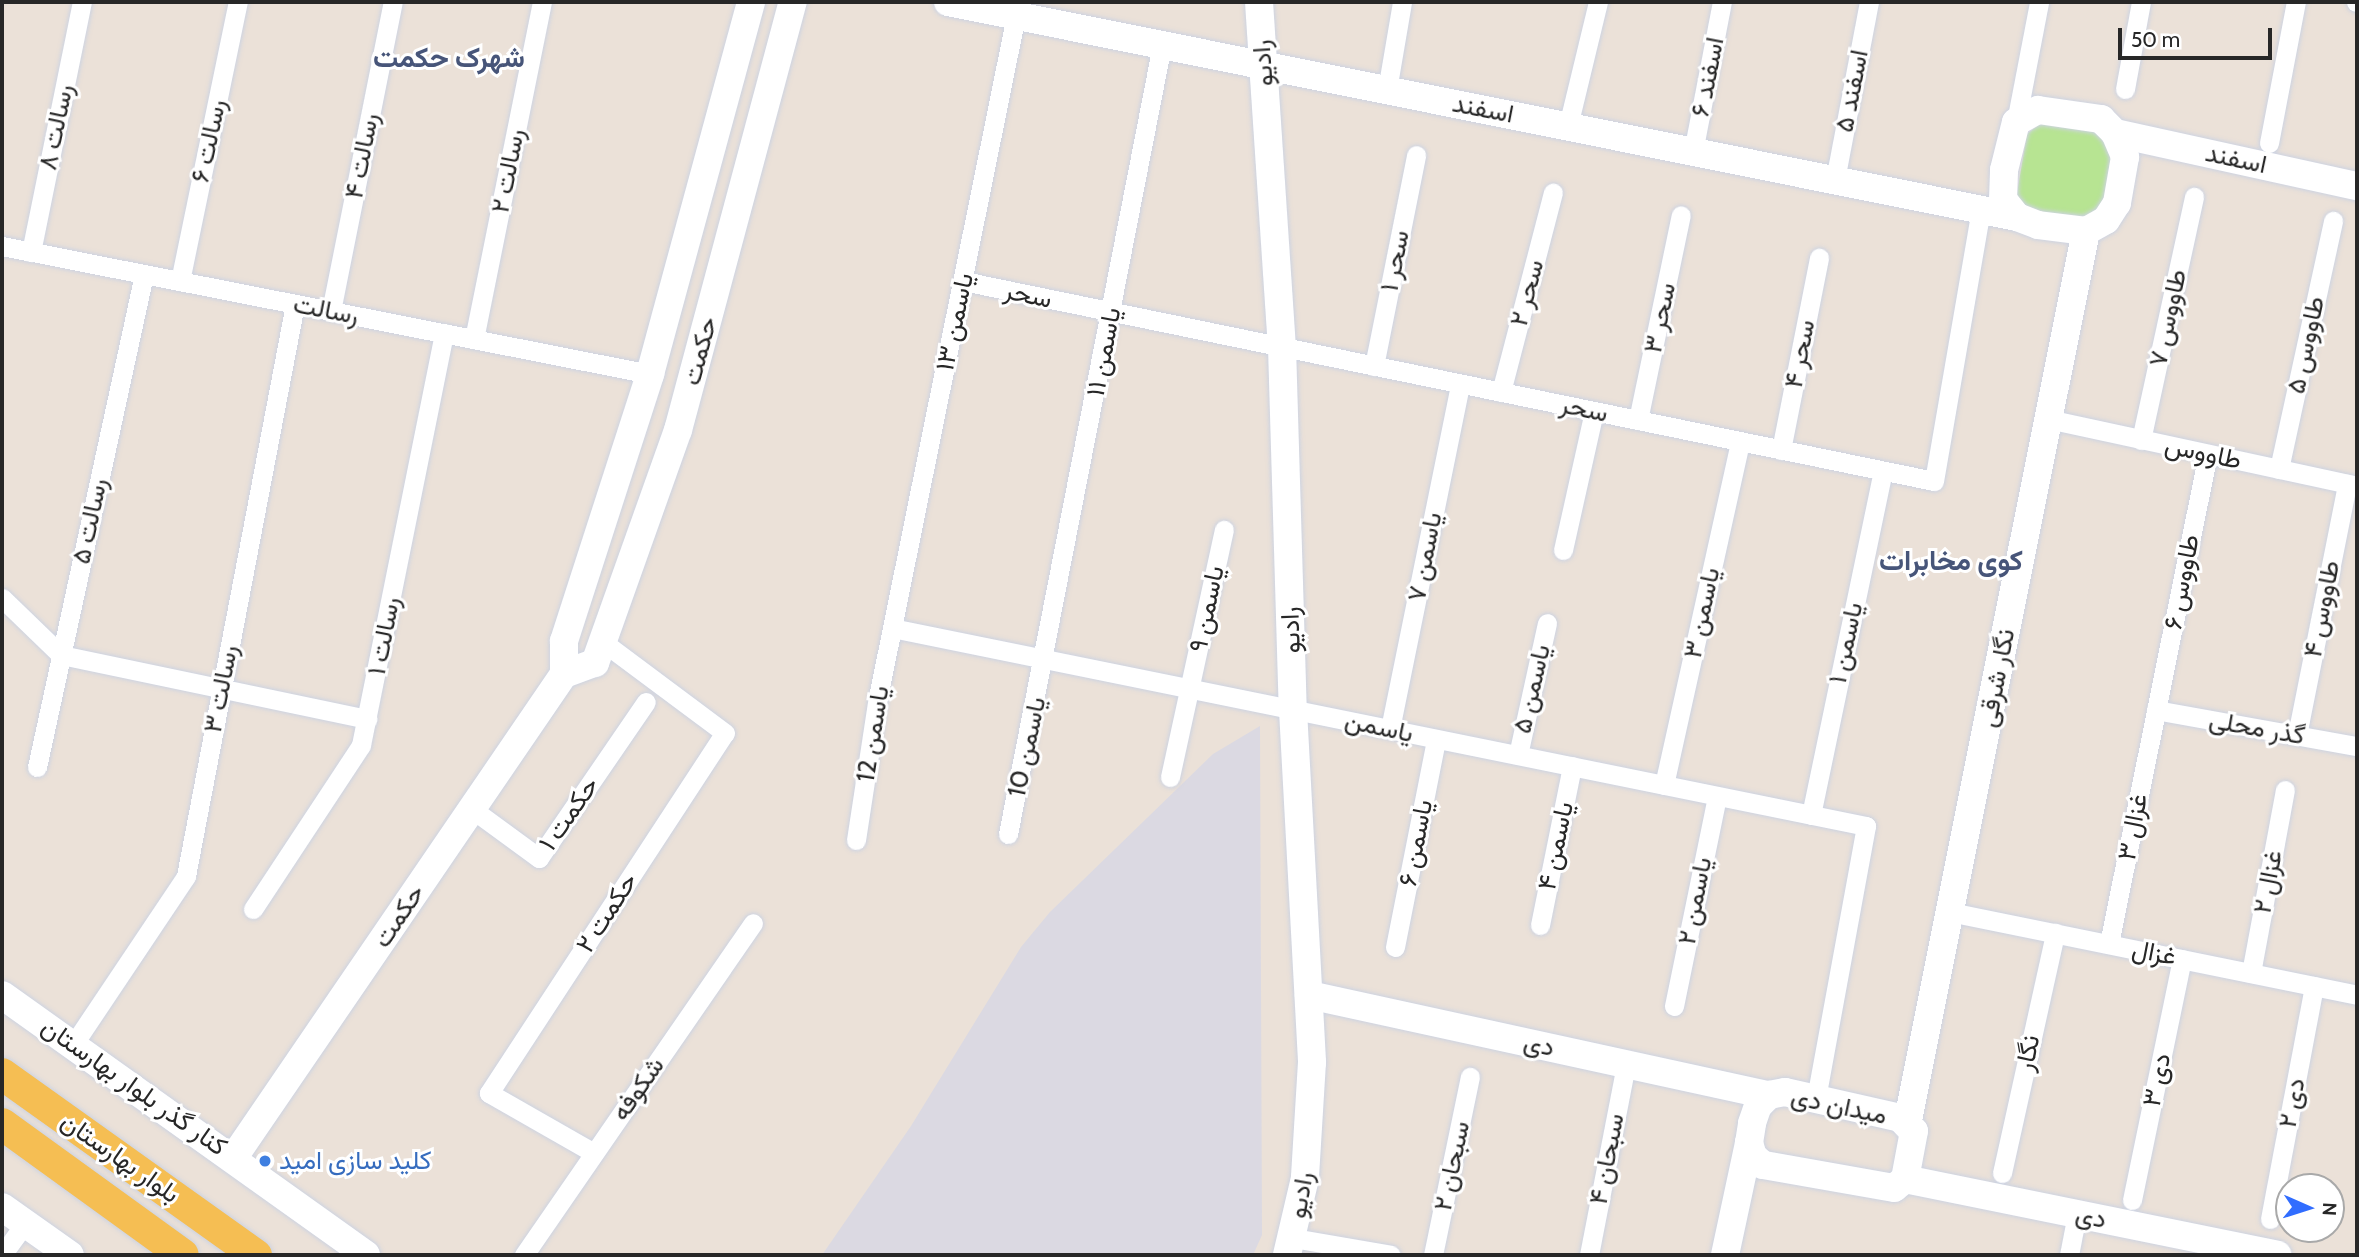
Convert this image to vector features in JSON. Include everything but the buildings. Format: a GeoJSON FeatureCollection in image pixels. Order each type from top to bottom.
{"type":"FeatureCollection","features":[{"type":"Feature","properties":{"kind":"main road","name":"بلوار بهارستان"},"geometry":{"type":"LineString","coordinates":[[2,1074],[247,1249]]}},
{"type":"Feature","properties":{"kind":"main road","name":"بلوار بهارستان"},"geometry":{"type":"LineString","coordinates":[[2,1124],[183,1255]]}},
{"type":"Feature","properties":{"kind":"street","name":"رسالت ۸"},"geometry":{"type":"LineString","coordinates":[[31,252],[82,2]]}},
{"type":"Feature","properties":{"kind":"street","name":"رسالت ۶"},"geometry":{"type":"LineString","coordinates":[[180,281],[238,2]]}},
{"type":"Feature","properties":{"kind":"street","name":"رسالت ۴"},"geometry":{"type":"LineString","coordinates":[[331,311],[393,2]]}},
{"type":"Feature","properties":{"kind":"street","name":"رسالت ۲"},"geometry":{"type":"LineString","coordinates":[[474,339],[542,2]]}},
{"type":"Feature","properties":{"kind":"street","name":"حکمت"},"geometry":{"type":"LineString","coordinates":[[234,1157],[564,674],[564,641],[650,374],[751,2]]}},
{"type":"Feature","properties":{"kind":"street","name":"حکمت"},"geometry":{"type":"LineString","coordinates":[[564,674],[595,663],[678,430],[793,2]]}},
{"type":"Feature","properties":{"kind":"street","name":"اسفند"},"geometry":{"type":"LineString","coordinates":[[948,2],[2017,217]]}},
{"type":"Feature","properties":{"kind":"street","name":"رادیو"},"geometry":{"type":"LineString","coordinates":[[1259,2],[1282,347],[1293,710],[1309,995],[1312,1123],[1290,1247]]}},
{"type":"Feature","properties":{"kind":"street"},"geometry":{"type":"LineString","coordinates":[[1387,90],[1402,2]]}},
{"type":"Feature","properties":{"kind":"street"},"geometry":{"type":"LineString","coordinates":[[1568,126],[1598,2]]}},
{"type":"Feature","properties":{"kind":"street","name":"اسفند ۶"},"geometry":{"type":"LineString","coordinates":[[1693,152],[1722,2]]}},
{"type":"Feature","properties":{"kind":"street","name":"اسفند ۵"},"geometry":{"type":"LineString","coordinates":[[1835,180],[1869,2]]}},
{"type":"Feature","properties":{"kind":"street"},"geometry":{"type":"LineString","coordinates":[[2016,122],[2038,110],[2053,110],[2101,119],[2115,133],[2125,157],[2117,203],[2106,220],[2086,231],[2038,225],[2017,217],[2003,200],[2004,170],[2039,2]]}},
{"type":"Feature","properties":{"kind":"street"},"geometry":{"type":"LineString","coordinates":[[2124,89],[2141,2]]}},
{"type":"Feature","properties":{"kind":"street"},"geometry":{"type":"LineString","coordinates":[[2269,143],[2296,2]]}},
{"type":"Feature","properties":{"kind":"street","name":"یاسمن ۱۳"},"geometry":{"type":"LineString","coordinates":[[892,628],[1016,15]]}},
{"type":"Feature","properties":{"kind":"street","name":"یاسمن ۱۱"},"geometry":{"type":"LineString","coordinates":[[1045,659],[1162,45]]}},
{"type":"Feature","properties":{"kind":"street","name":"اسفند"},"geometry":{"type":"LineString","coordinates":[[2115,133],[2357,186]]}},
{"type":"Feature","properties":{"kind":"street","name":"سحر ۱"},"geometry":{"type":"LineString","coordinates":[[1374,366],[1416,155]]}},
{"type":"Feature","properties":{"kind":"street","name":"سحر ۲"},"geometry":{"type":"LineString","coordinates":[[1501,392],[1553,193]]}},
{"type":"Feature","properties":{"kind":"street","name":"طاووس ۷"},"geometry":{"type":"LineString","coordinates":[[2141,440],[2194,197]]}},
{"type":"Feature","properties":{"kind":"street","name":"سحر"},"geometry":{"type":"LineString","coordinates":[[963,281],[1934,481],[1981,210]]}},
{"type":"Feature","properties":{"kind":"street","name":"سحر ۳"},"geometry":{"type":"LineString","coordinates":[[1638,420],[1681,215]]}},
{"type":"Feature","properties":{"kind":"street","name":"طاووس ۵"},"geometry":{"type":"LineString","coordinates":[[2279,469],[2333,220]]}},
{"type":"Feature","properties":{"kind":"street","name":"نگار شرقی"},"geometry":{"type":"LineString","coordinates":[[1907,1125],[2086,231]]}},
{"type":"Feature","properties":{"kind":"street","name":"رسالت"},"geometry":{"type":"LineString","coordinates":[[2,246],[650,374]]}},
{"type":"Feature","properties":{"kind":"street","name":"سحر ۴"},"geometry":{"type":"LineString","coordinates":[[1781,450],[1819,258]]}},
{"type":"Feature","properties":{"kind":"street","name":"رسالت ۵"},"geometry":{"type":"LineString","coordinates":[[37,767],[144,274]]}},
{"type":"Feature","properties":{"kind":"street","name":"رسالت ۳"},"geometry":{"type":"LineString","coordinates":[[73,1045],[186,876],[295,304]]}},
{"type":"Feature","properties":{"kind":"street","name":"رسالت ۱"},"geometry":{"type":"LineString","coordinates":[[253,909],[361,745],[444,333]]}},
{"type":"Feature","properties":{"kind":"street","name":"یاسمن ۷"},"geometry":{"type":"LineString","coordinates":[[1390,729],[1460,384]]}},
{"type":"Feature","properties":{"kind":"street"},"geometry":{"type":"LineString","coordinates":[[1563,550],[1594,411]]}},
{"type":"Feature","properties":{"kind":"street","name":"طاووس"},"geometry":{"type":"LineString","coordinates":[[2048,419],[2352,485]]}},
{"type":"Feature","properties":{"kind":"street","name":"یاسمن ۳"},"geometry":{"type":"LineString","coordinates":[[1664,785],[1740,441]]}},
{"type":"Feature","properties":{"kind":"street","name":"طاووس ۶"},"geometry":{"type":"LineString","coordinates":[[2156,710],[2207,454]]}},
{"type":"Feature","properties":{"kind":"street","name":"یاسمن ۱"},"geometry":{"type":"LineString","coordinates":[[1811,815],[1883,471]]}},
{"type":"Feature","properties":{"kind":"street","name":"طاووس ۴"},"geometry":{"type":"LineString","coordinates":[[2297,735],[2352,485]]}},
{"type":"Feature","properties":{"kind":"street","name":"یاسمن ۹"},"geometry":{"type":"LineString","coordinates":[[1170,778],[1224,530]]}},
{"type":"Feature","properties":{"kind":"street"},"geometry":{"type":"LineString","coordinates":[[2,598],[61,654],[367,719]]}},
{"type":"Feature","properties":{"kind":"street","name":"یاسمن ۵"},"geometry":{"type":"LineString","coordinates":[[1518,755],[1547,623]]}},
{"type":"Feature","properties":{"kind":"street","name":"یاسمن"},"geometry":{"type":"LineString","coordinates":[[892,628],[1866,826],[1816,1099]]}},
{"type":"Feature","properties":{"kind":"street","name":"یاسمن 12"},"geometry":{"type":"LineString","coordinates":[[856,840],[892,628]]}},
{"type":"Feature","properties":{"kind":"street","name":"حکمت ۲"},"geometry":{"type":"LineString","coordinates":[[594,1153],[489,1093],[725,733],[603,642]]}},
{"type":"Feature","properties":{"kind":"street","name":"یاسمن 10"},"geometry":{"type":"LineString","coordinates":[[1009,834],[1045,659]]}},
{"type":"Feature","properties":{"kind":"street","name":"حکمت ۱"},"geometry":{"type":"LineString","coordinates":[[472,809],[539,859],[646,702]]}},
{"type":"Feature","properties":{"kind":"street","name":"گذر محلی"},"geometry":{"type":"LineString","coordinates":[[2156,710],[2357,746]]}},
{"type":"Feature","properties":{"kind":"street","name":"غزال ۳"},"geometry":{"type":"LineString","coordinates":[[2109,944],[2156,710]]}},
{"type":"Feature","properties":{"kind":"street","name":"یاسمن ۶"},"geometry":{"type":"LineString","coordinates":[[1395,947],[1436,739]]}},
{"type":"Feature","properties":{"kind":"street","name":"یاسمن ۴"},"geometry":{"type":"LineString","coordinates":[[1540,925],[1572,766]]}},
{"type":"Feature","properties":{"kind":"street","name":"غزال ۲"},"geometry":{"type":"LineString","coordinates":[[2251,973],[2286,790]]}},
{"type":"Feature","properties":{"kind":"street","name":"یاسمن ۲"},"geometry":{"type":"LineString","coordinates":[[1674,1006],[1717,796]]}},
{"type":"Feature","properties":{"kind":"street","name":"غزال"},"geometry":{"type":"LineString","coordinates":[[1950,912],[2357,995]]}},
{"type":"Feature","properties":{"kind":"street","name":"شکوفه"},"geometry":{"type":"LineString","coordinates":[[524,1255],[753,923]]}},
{"type":"Feature","properties":{"kind":"street","name":"نگار"},"geometry":{"type":"LineString","coordinates":[[2002,1173],[2054,933]]}},
{"type":"Feature","properties":{"kind":"street","name":"دی ۳"},"geometry":{"type":"LineString","coordinates":[[2132,1200],[2182,959]]}},
{"type":"Feature","properties":{"kind":"street","name":"دی ۲"},"geometry":{"type":"LineString","coordinates":[[2270,1219],[2314,986]]}},
{"type":"Feature","properties":{"kind":"street","name":"کنار گذر بلوار بهارستان"},"geometry":{"type":"LineString","coordinates":[[2,995],[234,1157],[366,1255]]}},
{"type":"Feature","properties":{"kind":"street","name":"دی"},"geometry":{"type":"LineString","coordinates":[[1309,995],[1769,1095]]}},
{"type":"Feature","properties":{"kind":"street","name":"سبحان ۴"},"geometry":{"type":"LineString","coordinates":[[1589,1255],[1626,1064]]}},
{"type":"Feature","properties":{"kind":"street","name":"سبحان ۲"},"geometry":{"type":"LineString","coordinates":[[1433,1255],[1471,1077]]}},
{"type":"Feature","properties":{"kind":"street","name":"میدان دی"},"geometry":{"type":"LineString","coordinates":[[1725,1255],[1758,1106],[1769,1095],[1785,1092],[1900,1118],[1914,1130],[1905,1179]]}},
{"type":"Feature","properties":{"kind":"street"},"geometry":{"type":"LineString","coordinates":[[1749,1143],[1753,1156],[1763,1165],[1894,1188],[1905,1179]]}},
{"type":"Feature","properties":{"kind":"street","name":"دی"},"geometry":{"type":"LineString","coordinates":[[1905,1179],[2277,1255]]}},
{"type":"Feature","properties":{"kind":"street"},"geometry":{"type":"LineString","coordinates":[[2,1206],[70,1255]]}},
{"type":"Feature","properties":{"kind":"street"},"geometry":{"type":"LineString","coordinates":[[2068,1255],[2077,1214]]}},
{"type":"Feature","properties":{"kind":"street"},"geometry":{"type":"LineString","coordinates":[[2,1255],[25,1223]]}},
{"type":"Feature","properties":{"kind":"street"},"geometry":{"type":"LineString","coordinates":[[1290,1247],[1391,1255]]}},
{"type":"Feature","properties":{"kind":"shaded area"},"geometry":{"type":"Polygon","coordinates":[[[1260,726],[1262,1235],[1253,1255],[822,1255],[911,1126],[1021,947],[1050,912],[1213,754],[1260,726]]]}},
{"type":"Feature","properties":{"kind":"green space"},"geometry":{"type":"Polygon","coordinates":[[[2046,119],[2102,128],[2117,147],[2108,204],[2090,223],[2031,216],[2016,199],[2027,134],[2046,119]]]}},
{"type":"Feature","properties":{"kind":"place","name":"کلید سازی امید"},"geometry":{"type":"Point","coordinates":[265,1161]}},
{"type":"Feature","properties":{"kind":"district","name":"شهرک حکمت"},"geometry":{"type":"Point","coordinates":[449,57]}},
{"type":"Feature","properties":{"kind":"district","name":"کوی مخابرات"},"geometry":{"type":"Point","coordinates":[1951,560]}}]}
